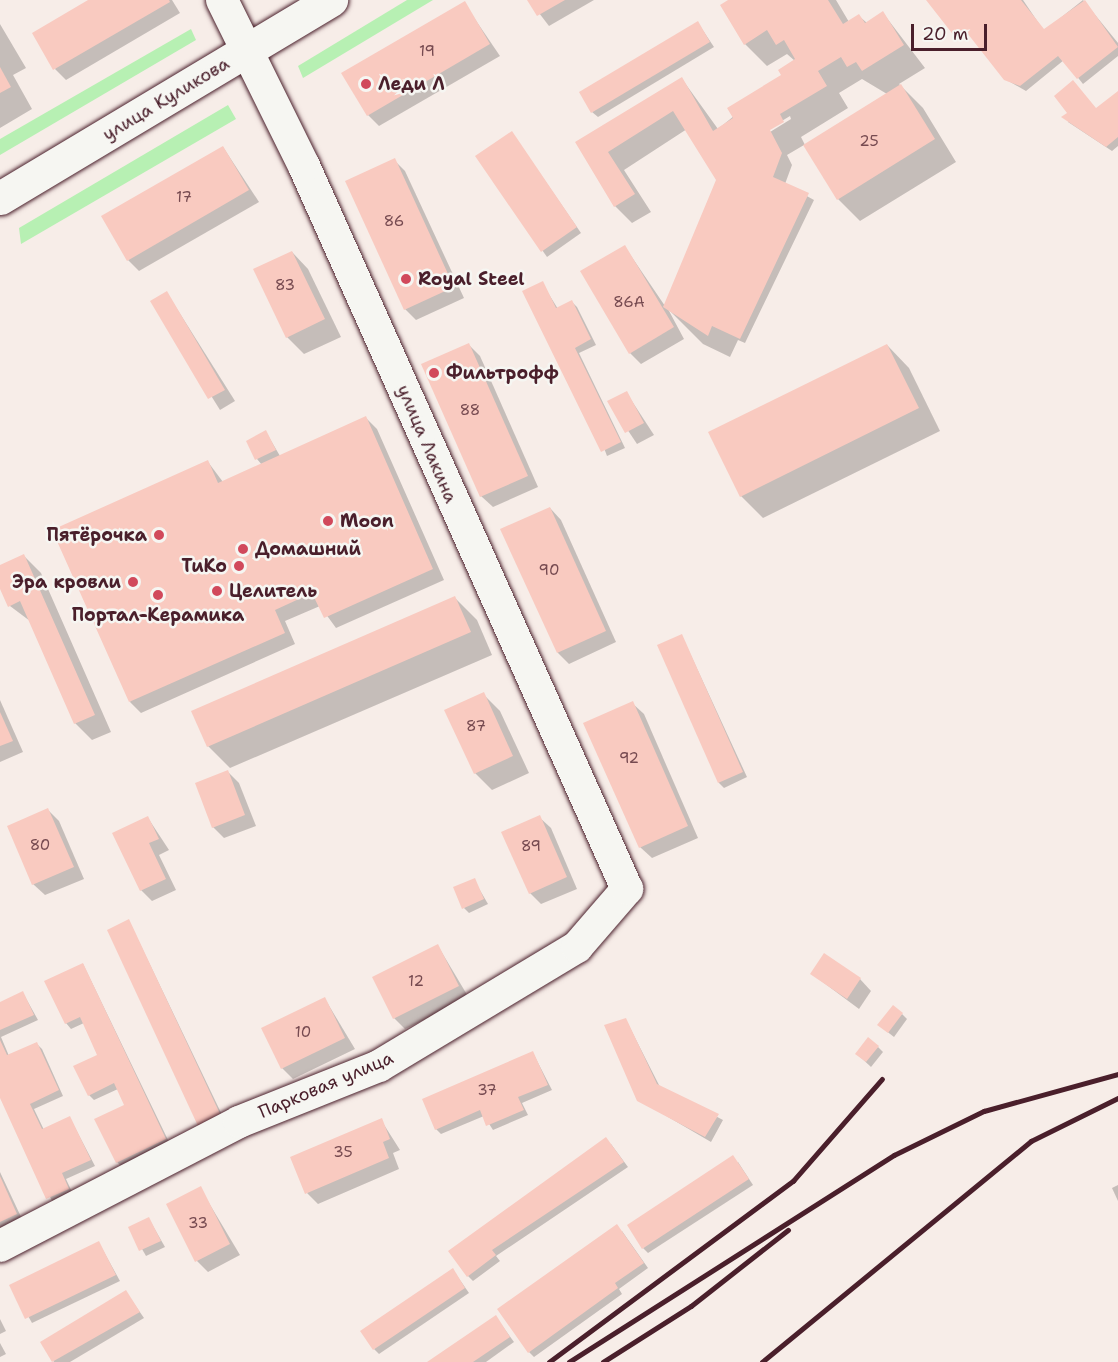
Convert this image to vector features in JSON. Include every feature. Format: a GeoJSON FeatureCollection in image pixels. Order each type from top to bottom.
{"type":"FeatureCollection","features":[{"type":"Feature","properties":{"kind":"main road","name":"улица Куликова"},"geometry":{"type":"LineString","coordinates":[[0,198],[332,0]]}},
{"type":"Feature","properties":{"kind":"street","name":"улица Лакина"},"geometry":{"type":"LineString","coordinates":[[222,0],[248,50],[627,889]]}},
{"type":"Feature","properties":{"kind":"street","name":"Парковая улица"},"geometry":{"type":"LineString","coordinates":[[0,1246],[240,1122],[379,1066],[577,947],[627,889]]}},
{"type":"Feature","properties":{"kind":"green space"},"geometry":{"type":"Polygon","coordinates":[[[407,0],[433,0],[303,78],[298,66],[407,0]]]}},
{"type":"Feature","properties":{"kind":"green space"},"geometry":{"type":"Polygon","coordinates":[[[191,29],[196,40],[0,155],[0,139],[191,29]]]}},
{"type":"Feature","properties":{"kind":"green space"},"geometry":{"type":"Polygon","coordinates":[[[228,105],[236,119],[21,244],[19,228],[228,105]]]}},
{"type":"Feature","properties":{"kind":"building"},"geometry":{"type":"Polygon","coordinates":[[[88,0],[169,0],[170,2],[53,70],[32,33],[88,0]]]}},
{"type":"Feature","properties":{"kind":"building"},"geometry":{"type":"Polygon","coordinates":[[[527,0],[565,0],[537,16],[527,0]]]}},
{"type":"Feature","properties":{"kind":"building"},"geometry":{"type":"Polygon","coordinates":[[[728,0],[828,0],[843,24],[859,14],[865,23],[883,11],[904,45],[862,71],[856,62],[847,67],[841,57],[818,71],[827,86],[780,114],[784,122],[770,130],[782,153],[773,177],[809,193],[740,339],[712,326],[708,336],[663,307],[716,180],[673,111],[608,152],[635,194],[614,207],[575,142],[682,77],[713,131],[733,118],[727,108],[781,75],[778,70],[795,59],[784,40],[776,45],[767,30],[744,45],[720,5],[728,0]]]}},
{"type":"Feature","properties":{"kind":"building"},"geometry":{"type":"Polygon","coordinates":[[[926,0],[1021,0],[1044,29],[1085,0],[1118,47],[1077,79],[1058,56],[1020,86],[1004,80],[964,29],[955,37],[926,0]]]}},
{"type":"Feature","properties":{"kind":"building"},"geometry":{"type":"Polygon","coordinates":[[[465,1],[490,44],[367,116],[341,73],[465,1]]]}},
{"type":"Feature","properties":{"kind":"building"},"geometry":{"type":"Polygon","coordinates":[[[698,21],[710,42],[591,113],[579,92],[698,21]]]}},
{"type":"Feature","properties":{"kind":"building"},"geometry":{"type":"Polygon","coordinates":[[[0,67],[11,87],[0,93],[0,67]]]}},
{"type":"Feature","properties":{"kind":"building"},"geometry":{"type":"Polygon","coordinates":[[[1073,80],[1096,108],[1118,91],[1118,137],[1106,147],[1061,117],[1067,113],[1054,96],[1073,80]]]}},
{"type":"Feature","properties":{"kind":"building"},"geometry":{"type":"Polygon","coordinates":[[[901,84],[935,139],[837,200],[803,145],[901,84]]]}},
{"type":"Feature","properties":{"kind":"building"},"geometry":{"type":"Polygon","coordinates":[[[512,131],[577,227],[541,252],[475,156],[512,131]]]}},
{"type":"Feature","properties":{"kind":"building"},"geometry":{"type":"Polygon","coordinates":[[[223,146],[249,190],[127,261],[101,216],[223,146]]]}},
{"type":"Feature","properties":{"kind":"building"},"geometry":{"type":"Polygon","coordinates":[[[395,158],[454,287],[404,310],[345,181],[395,158]]]}},
{"type":"Feature","properties":{"kind":"building"},"geometry":{"type":"Polygon","coordinates":[[[625,245],[674,327],[629,354],[580,271],[625,245]]]}},
{"type":"Feature","properties":{"kind":"building"},"geometry":{"type":"Polygon","coordinates":[[[292,251],[325,319],[286,338],[253,269],[292,251]]]}},
{"type":"Feature","properties":{"kind":"building"},"geometry":{"type":"Polygon","coordinates":[[[543,281],[556,308],[572,300],[591,339],[575,348],[621,442],[601,452],[522,291],[543,281]]]}},
{"type":"Feature","properties":{"kind":"building"},"geometry":{"type":"Polygon","coordinates":[[[167,291],[225,390],[208,399],[150,301],[167,291]]]}},
{"type":"Feature","properties":{"kind":"building"},"geometry":{"type":"Polygon","coordinates":[[[469,343],[528,476],[480,497],[421,364],[469,343]]]}},
{"type":"Feature","properties":{"kind":"building"},"geometry":{"type":"Polygon","coordinates":[[[887,344],[919,408],[740,497],[708,432],[887,344]]]}},
{"type":"Feature","properties":{"kind":"building"},"geometry":{"type":"Polygon","coordinates":[[[627,391],[644,423],[625,433],[607,401],[627,391]]]}},
{"type":"Feature","properties":{"kind":"building","name":"Домашний"},"geometry":{"type":"Polygon","coordinates":[[[366,416],[433,569],[324,618],[312,593],[275,610],[285,633],[129,702],[52,530],[208,460],[218,483],[366,416]]]}},
{"type":"Feature","properties":{"kind":"building"},"geometry":{"type":"Polygon","coordinates":[[[266,430],[276,450],[255,460],[246,441],[266,430]]]}},
{"type":"Feature","properties":{"kind":"building"},"geometry":{"type":"Polygon","coordinates":[[[550,507],[606,631],[557,653],[500,529],[550,507]]]}},
{"type":"Feature","properties":{"kind":"building"},"geometry":{"type":"Polygon","coordinates":[[[24,554],[95,715],[74,724],[20,601],[8,607],[0,589],[0,565],[24,554]]]}},
{"type":"Feature","properties":{"kind":"building"},"geometry":{"type":"Polygon","coordinates":[[[455,596],[471,632],[207,747],[191,711],[455,596]]]}},
{"type":"Feature","properties":{"kind":"building"},"geometry":{"type":"Polygon","coordinates":[[[682,634],[743,772],[718,783],[657,645],[682,634]]]}},
{"type":"Feature","properties":{"kind":"building"},"geometry":{"type":"Polygon","coordinates":[[[484,692],[513,756],[474,774],[444,710],[484,692]]]}},
{"type":"Feature","properties":{"kind":"building"},"geometry":{"type":"Polygon","coordinates":[[[633,701],[688,826],[639,848],[583,723],[633,701]]]}},
{"type":"Feature","properties":{"kind":"building"},"geometry":{"type":"Polygon","coordinates":[[[0,712],[13,741],[0,746],[0,712]]]}},
{"type":"Feature","properties":{"kind":"building"},"geometry":{"type":"Polygon","coordinates":[[[228,770],[245,815],[212,828],[195,783],[228,770]]]}},
{"type":"Feature","properties":{"kind":"building"},"geometry":{"type":"Polygon","coordinates":[[[48,808],[74,867],[32,885],[7,826],[48,808]]]}},
{"type":"Feature","properties":{"kind":"building"},"geometry":{"type":"Polygon","coordinates":[[[540,815],[567,877],[529,894],[501,832],[540,815]]]}},
{"type":"Feature","properties":{"kind":"building"},"geometry":{"type":"Polygon","coordinates":[[[148,816],[159,839],[149,843],[166,879],[140,891],[112,833],[148,816]]]}},
{"type":"Feature","properties":{"kind":"building"},"geometry":{"type":"Polygon","coordinates":[[[475,878],[484,899],[462,909],[453,887],[475,878]]]}},
{"type":"Feature","properties":{"kind":"building"},"geometry":{"type":"Polygon","coordinates":[[[129,919],[221,1116],[198,1126],[107,930],[129,919]]]}},
{"type":"Feature","properties":{"kind":"building"},"geometry":{"type":"Polygon","coordinates":[[[438,944],[459,986],[393,1019],[372,977],[438,944]]]}},
{"type":"Feature","properties":{"kind":"building"},"geometry":{"type":"Polygon","coordinates":[[[824,953],[861,978],[847,999],[810,974],[824,953]]]}},
{"type":"Feature","properties":{"kind":"building"},"geometry":{"type":"Polygon","coordinates":[[[83,963],[166,1139],[116,1163],[94,1119],[124,1105],[114,1083],[88,1096],[73,1066],[97,1055],[80,1017],[65,1024],[44,981],[83,963]]]}},
{"type":"Feature","properties":{"kind":"building"},"geometry":{"type":"Polygon","coordinates":[[[23,991],[34,1015],[0,1030],[0,1002],[23,991]]]}},
{"type":"Feature","properties":{"kind":"building"},"geometry":{"type":"Polygon","coordinates":[[[325,997],[345,1038],[281,1069],[261,1028],[325,997]]]}},
{"type":"Feature","properties":{"kind":"building"},"geometry":{"type":"Polygon","coordinates":[[[893,1005],[903,1013],[888,1033],[877,1025],[893,1005]]]}},
{"type":"Feature","properties":{"kind":"building"},"geometry":{"type":"Polygon","coordinates":[[[626,1018],[657,1084],[719,1114],[705,1137],[637,1101],[604,1025],[626,1018]]]}},
{"type":"Feature","properties":{"kind":"building"},"geometry":{"type":"Polygon","coordinates":[[[868,1037],[879,1046],[866,1062],[855,1054],[868,1037]]]}},
{"type":"Feature","properties":{"kind":"building"},"geometry":{"type":"Polygon","coordinates":[[[0,1040],[7,1055],[37,1042],[59,1090],[30,1104],[42,1129],[70,1116],[91,1160],[62,1173],[69,1189],[46,1199],[0,1098],[0,1040]]]}},
{"type":"Feature","properties":{"kind":"building"},"geometry":{"type":"Polygon","coordinates":[[[533,1051],[548,1085],[518,1097],[524,1110],[486,1126],[480,1110],[435,1130],[422,1099],[533,1051]]]}},
{"type":"Feature","properties":{"kind":"building"},"geometry":{"type":"Polygon","coordinates":[[[382,1118],[390,1139],[383,1142],[389,1158],[305,1194],[290,1157],[382,1118]]]}},
{"type":"Feature","properties":{"kind":"building"},"geometry":{"type":"Polygon","coordinates":[[[606,1137],[624,1162],[492,1250],[496,1255],[467,1277],[448,1251],[606,1137]]]}},
{"type":"Feature","properties":{"kind":"building"},"geometry":{"type":"Polygon","coordinates":[[[733,1155],[749,1179],[642,1249],[627,1225],[733,1155]]]}},
{"type":"Feature","properties":{"kind":"building"},"geometry":{"type":"Polygon","coordinates":[[[0,1176],[17,1214],[0,1222],[0,1176]]]}},
{"type":"Feature","properties":{"kind":"building"},"geometry":{"type":"Polygon","coordinates":[[[201,1186],[230,1244],[195,1262],[166,1204],[201,1186]]]}},
{"type":"Feature","properties":{"kind":"building"},"geometry":{"type":"Polygon","coordinates":[[[149,1217],[161,1241],[139,1251],[128,1227],[149,1217]]]}},
{"type":"Feature","properties":{"kind":"building"},"geometry":{"type":"Polygon","coordinates":[[[617,1224],[644,1263],[615,1283],[618,1288],[528,1353],[497,1309],[617,1224]]]}},
{"type":"Feature","properties":{"kind":"building"},"geometry":{"type":"Polygon","coordinates":[[[99,1241],[116,1275],[25,1319],[9,1285],[99,1241]]]}},
{"type":"Feature","properties":{"kind":"building"},"geometry":{"type":"Polygon","coordinates":[[[453,1268],[465,1288],[373,1350],[360,1331],[453,1268]]]}},
{"type":"Feature","properties":{"kind":"building"},"geometry":{"type":"Polygon","coordinates":[[[126,1290],[140,1312],[52,1362],[40,1342],[126,1290]]]}},
{"type":"Feature","properties":{"kind":"building"},"geometry":{"type":"Polygon","coordinates":[[[496,1315],[510,1337],[473,1362],[427,1362],[496,1315]]]}},
{"type":"Feature","properties":{"kind":"railway"},"geometry":{"type":"LineString","coordinates":[[569,1362],[894,1155],[984,1111],[1118,1074]]}},
{"type":"Feature","properties":{"kind":"railway"},"geometry":{"type":"LineString","coordinates":[[549,1362],[793,1181],[882,1079]]}},
{"type":"Feature","properties":{"kind":"railway"},"geometry":{"type":"LineString","coordinates":[[762,1362],[1031,1141],[1118,1098]]}},
{"type":"Feature","properties":{"kind":"railway"},"geometry":{"type":"LineString","coordinates":[[603,1362],[691,1306],[788,1230]]}},
{"type":"Feature","properties":{"kind":"place","name":"Леди Л"},"geometry":{"type":"Point","coordinates":[366,84]}},
{"type":"Feature","properties":{"kind":"place","name":"Royal Steel"},"geometry":{"type":"Point","coordinates":[406,279]}},
{"type":"Feature","properties":{"kind":"place","name":"Фильтрофф"},"geometry":{"type":"Point","coordinates":[434,373]}},
{"type":"Feature","properties":{"kind":"place","name":"Moon"},"geometry":{"type":"Point","coordinates":[328,521]}},
{"type":"Feature","properties":{"kind":"place","name":"Пятёрочка"},"geometry":{"type":"Point","coordinates":[159,535]}},
{"type":"Feature","properties":{"kind":"place","name":"Домашний"},"geometry":{"type":"Point","coordinates":[243,549]}},
{"type":"Feature","properties":{"kind":"place","name":"ТиКо"},"geometry":{"type":"Point","coordinates":[239,566]}},
{"type":"Feature","properties":{"kind":"place","name":"Эра кровли"},"geometry":{"type":"Point","coordinates":[133,582]}},
{"type":"Feature","properties":{"kind":"place","name":"Целитель"},"geometry":{"type":"Point","coordinates":[217,591]}},
{"type":"Feature","properties":{"kind":"place","name":"Портал-Керамика"},"geometry":{"type":"Point","coordinates":[158,595]}}]}
